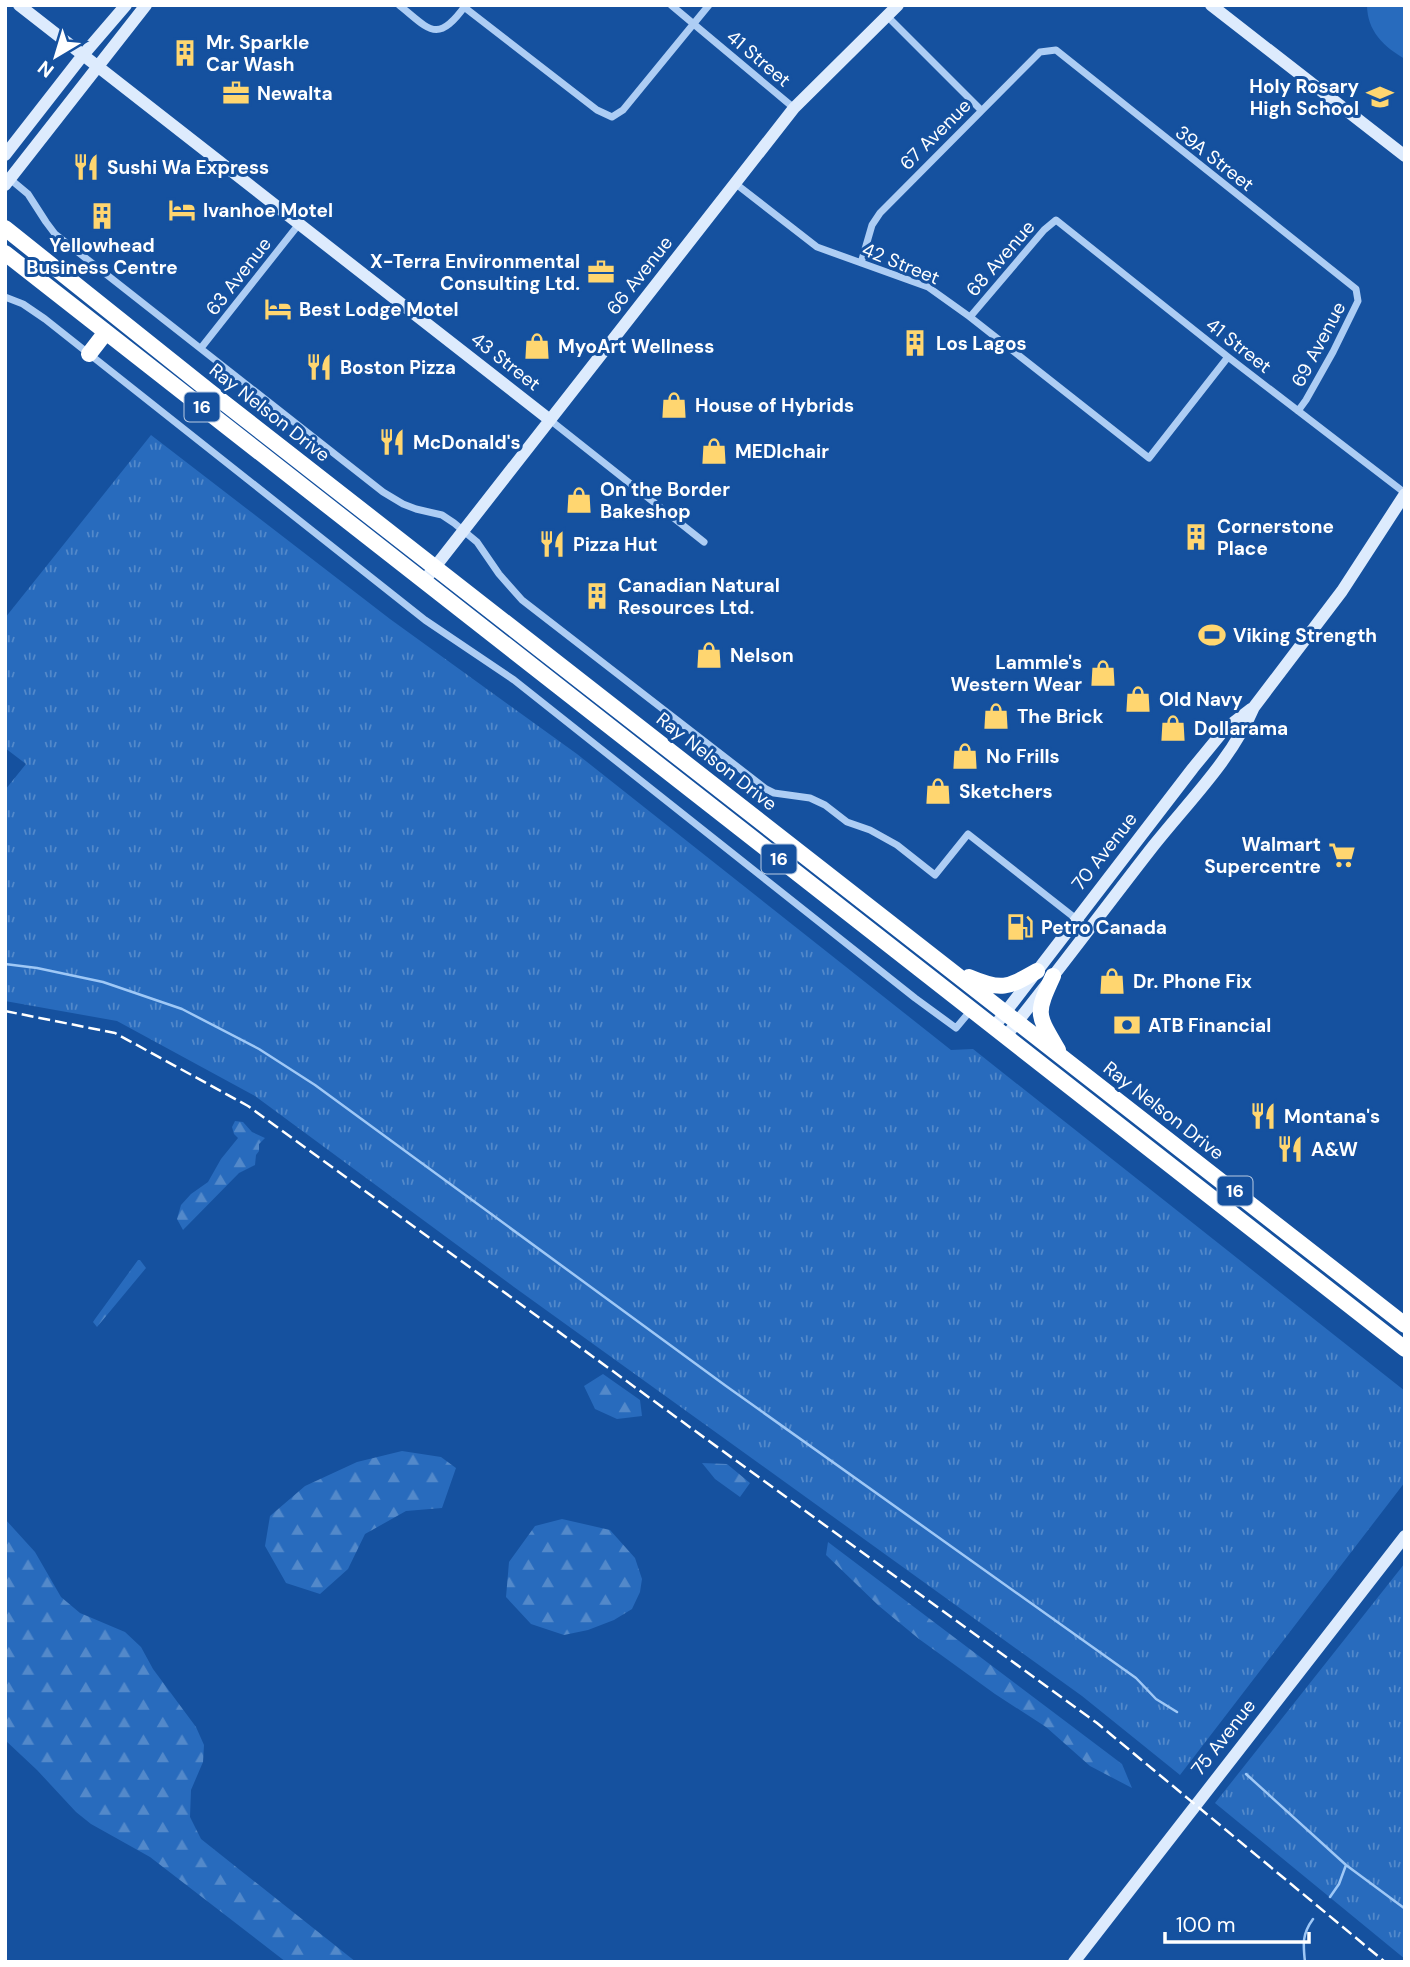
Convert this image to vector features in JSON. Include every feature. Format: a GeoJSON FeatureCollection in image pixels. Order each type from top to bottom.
{"type":"FeatureCollection","features":[{"type":"Feature","properties":{"kind":"highway","name":"Ray Nelson Drive"},"geometry":{"type":"LineString","coordinates":[[5,228],[1405,1325]]}},
{"type":"Feature","properties":{"kind":"highway","name":"Ray Nelson Drive"},"geometry":{"type":"LineString","coordinates":[[5,253],[1405,1349]]}},
{"type":"Feature","properties":{"kind":"highway"},"geometry":{"type":"LineString","coordinates":[[89,354],[106,332]]}},
{"type":"Feature","properties":{"kind":"highway"},"geometry":{"type":"LineString","coordinates":[[946,967],[998,987],[1045,974],[1040,1013],[1063,1058]]}},
{"type":"Feature","properties":{"kind":"street","name":"43 Street"},"geometry":{"type":"LineString","coordinates":[[19,5],[704,542]]}},
{"type":"Feature","properties":{"kind":"street"},"geometry":{"type":"LineString","coordinates":[[5,155],[126,5]]}},
{"type":"Feature","properties":{"kind":"street"},"geometry":{"type":"LineString","coordinates":[[146,5],[8,182],[28,194],[55,234],[383,492],[416,509],[442,515],[464,531],[477,542],[499,574],[522,600],[766,789],[775,793],[810,798],[825,805],[847,822],[870,830],[897,845],[935,875],[968,834],[1089,929]]}},
{"type":"Feature","properties":{"kind":"street"},"geometry":{"type":"LineString","coordinates":[[398,5],[429,29],[438,31],[445,28],[465,6],[597,110],[612,117],[622,110],[709,5]]}},
{"type":"Feature","properties":{"kind":"street","name":"41 Street"},"geometry":{"type":"LineString","coordinates":[[670,5],[794,108]]}},
{"type":"Feature","properties":{"kind":"street","name":"66 Avenue"},"geometry":{"type":"LineString","coordinates":[[424,581],[794,108],[898,5]]}},
{"type":"Feature","properties":{"kind":"street"},"geometry":{"type":"LineString","coordinates":[[1211,5],[1405,156]]}},
{"type":"Feature","properties":{"kind":"street"},"geometry":{"type":"LineString","coordinates":[[887,16],[981,110]]}},
{"type":"Feature","properties":{"kind":"street","name":"67 Avenue"},"geometry":{"type":"LineString","coordinates":[[860,263],[872,225],[880,213],[1040,52],[1056,50]]}},
{"type":"Feature","properties":{"kind":"street","name":"39A Street"},"geometry":{"type":"LineString","coordinates":[[1056,50],[1356,289]]}},
{"type":"Feature","properties":{"kind":"street","name":"42 Street"},"geometry":{"type":"LineString","coordinates":[[736,184],[817,247],[928,287],[1149,458],[1228,357]]}},
{"type":"Feature","properties":{"kind":"street","name":"41 Street"},"geometry":{"type":"LineString","coordinates":[[1056,220],[1405,494]]}},
{"type":"Feature","properties":{"kind":"street","name":"68 Avenue"},"geometry":{"type":"LineString","coordinates":[[970,317],[1044,230],[1056,220]]}},
{"type":"Feature","properties":{"kind":"street","name":"63 Avenue"},"geometry":{"type":"LineString","coordinates":[[201,348],[299,224]]}},
{"type":"Feature","properties":{"kind":"street","name":"69 Avenue"},"geometry":{"type":"LineString","coordinates":[[1298,411],[1307,400],[1359,301],[1356,289]]}},
{"type":"Feature","properties":{"kind":"street"},"geometry":{"type":"LineString","coordinates":[[5,297],[23,304],[45,319],[425,620],[525,688],[915,998],[956,1028],[971,1009]]}},
{"type":"Feature","properties":{"kind":"street","name":"70 Avenue"},"geometry":{"type":"LineString","coordinates":[[1000,1032],[1045,974],[1089,929],[1233,747],[1254,707],[1342,591],[1405,494]]}},
{"type":"Feature","properties":{"kind":"street","name":"70 Avenue"},"geometry":{"type":"LineString","coordinates":[[1045,974],[1076,918],[1225,729],[1254,707]]}},
{"type":"Feature","properties":{"kind":"street","name":"75 Avenue"},"geometry":{"type":"LineString","coordinates":[[1074,1962],[1405,1536]]}},
{"type":"Feature","properties":{"kind":"green space"},"geometry":{"type":"Polygon","coordinates":[[[1367,5],[1405,5],[1405,59],[1390,49],[1373,30],[1367,5]]]}},
{"type":"Feature","properties":{"kind":"green space"},"geometry":{"type":"Polygon","coordinates":[[[151,435],[390,619],[577,754],[951,1050],[973,1049],[1405,1391],[1405,1482],[1180,1775],[1082,1696],[514,1287],[255,1096],[117,1021],[5,1001],[5,790],[26,764],[5,748],[5,618],[151,435]]]}},
{"type":"Feature","properties":{"kind":"green space"},"geometry":{"type":"Polygon","coordinates":[[[235,1121],[243,1122],[252,1132],[265,1138],[259,1144],[255,1165],[239,1173],[183,1230],[177,1219],[181,1205],[208,1182],[221,1159],[238,1138],[232,1127],[235,1121]]]}},
{"type":"Feature","properties":{"kind":"green space"},"geometry":{"type":"Polygon","coordinates":[[[138,1260],[146,1268],[97,1327],[93,1322],[138,1260]]]}},
{"type":"Feature","properties":{"kind":"green space"},"geometry":{"type":"Polygon","coordinates":[[[603,1374],[640,1400],[642,1416],[617,1419],[595,1409],[584,1386],[603,1374]]]}},
{"type":"Feature","properties":{"kind":"green space"},"geometry":{"type":"Polygon","coordinates":[[[402,1451],[441,1457],[456,1468],[442,1508],[406,1511],[365,1534],[348,1569],[320,1594],[286,1583],[265,1546],[270,1516],[305,1486],[357,1462],[402,1451]]]}},
{"type":"Feature","properties":{"kind":"green space"},"geometry":{"type":"Polygon","coordinates":[[[702,1463],[727,1464],[750,1483],[740,1497],[715,1479],[702,1463]]]}},
{"type":"Feature","properties":{"kind":"green space"},"geometry":{"type":"Polygon","coordinates":[[[5,1519],[35,1552],[61,1597],[80,1613],[125,1632],[141,1647],[153,1669],[196,1727],[204,1745],[203,1762],[191,1790],[190,1817],[201,1839],[356,1962],[286,1962],[150,1857],[91,1824],[5,1740],[5,1519]]]}},
{"type":"Feature","properties":{"kind":"green space"},"geometry":{"type":"Polygon","coordinates":[[[562,1519],[610,1530],[635,1558],[642,1579],[640,1592],[632,1609],[614,1620],[588,1630],[564,1635],[531,1624],[506,1597],[509,1562],[535,1526],[562,1519]]]}},
{"type":"Feature","properties":{"kind":"green space"},"geometry":{"type":"Polygon","coordinates":[[[828,1542],[1122,1764],[1132,1788],[1090,1766],[1046,1727],[919,1639],[879,1606],[826,1555],[828,1542]]]}},
{"type":"Feature","properties":{"kind":"green space"},"geometry":{"type":"Polygon","coordinates":[[[1405,1563],[1405,1959],[1215,1803],[1405,1563]]]}},
{"type":"Feature","properties":{"kind":"waterway"},"geometry":{"type":"LineString","coordinates":[[5,964],[103,982],[182,1009],[259,1049],[315,1085],[726,1386],[1136,1678],[1156,1699],[1177,1712]]}},
{"type":"Feature","properties":{"kind":"waterway"},"geometry":{"type":"LineString","coordinates":[[1246,1774],[1346,1865],[1404,1908]]}},
{"type":"Feature","properties":{"kind":"waterway"},"geometry":{"type":"LineString","coordinates":[[1330,1897],[1339,1884],[1346,1865]]}},
{"type":"Feature","properties":{"kind":"waterway"},"geometry":{"type":"LineString","coordinates":[[1305,1962],[1304,1939],[1313,1919]]}},
{"type":"Feature","properties":{"kind":"railway"},"geometry":{"type":"LineString","coordinates":[[5,1011],[115,1033],[248,1106],[1097,1723],[1385,1962]]}},
{"type":"Feature","properties":{"kind":"place","name":"Mr. Sparkle Car Wash"},"geometry":{"type":"Point","coordinates":[185,53]}},
{"type":"Feature","properties":{"kind":"place","name":"Newalta"},"geometry":{"type":"Point","coordinates":[236,93]}},
{"type":"Feature","properties":{"kind":"place","name":"Holy Rosary High School"},"geometry":{"type":"Point","coordinates":[1380,97]}},
{"type":"Feature","properties":{"kind":"place","name":"Sushi Wa Express"},"geometry":{"type":"Point","coordinates":[86,167]}},
{"type":"Feature","properties":{"kind":"place","name":"Ivanhoe Motel"},"geometry":{"type":"Point","coordinates":[182,210]}},
{"type":"Feature","properties":{"kind":"place","name":"Yellowhead Business Centre"},"geometry":{"type":"Point","coordinates":[102,216]}},
{"type":"Feature","properties":{"kind":"place","name":"X-Terra Environmental Consulting Ltd."},"geometry":{"type":"Point","coordinates":[601,272]}},
{"type":"Feature","properties":{"kind":"place","name":"Best Lodge Motel"},"geometry":{"type":"Point","coordinates":[278,309]}},
{"type":"Feature","properties":{"kind":"place","name":"Los Lagos"},"geometry":{"type":"Point","coordinates":[915,343]}},
{"type":"Feature","properties":{"kind":"place","name":"MyoArt Wellness"},"geometry":{"type":"Point","coordinates":[537,346]}},
{"type":"Feature","properties":{"kind":"place","name":"Boston Pizza"},"geometry":{"type":"Point","coordinates":[319,367]}},
{"type":"Feature","properties":{"kind":"place","name":"House of Hybrids"},"geometry":{"type":"Point","coordinates":[674,405]}},
{"type":"Feature","properties":{"kind":"place","name":"McDonald's"},"geometry":{"type":"Point","coordinates":[392,442]}},
{"type":"Feature","properties":{"kind":"place","name":"MEDIchair"},"geometry":{"type":"Point","coordinates":[714,451]}},
{"type":"Feature","properties":{"kind":"place","name":"On the Border Bakeshop"},"geometry":{"type":"Point","coordinates":[579,500]}},
{"type":"Feature","properties":{"kind":"place","name":"Cornerstone Place"},"geometry":{"type":"Point","coordinates":[1196,537]}},
{"type":"Feature","properties":{"kind":"place","name":"Pizza Hut"},"geometry":{"type":"Point","coordinates":[552,544]}},
{"type":"Feature","properties":{"kind":"place","name":"Canadian Natural Resources Ltd."},"geometry":{"type":"Point","coordinates":[597,596]}},
{"type":"Feature","properties":{"kind":"place","name":"Viking Strength"},"geometry":{"type":"Point","coordinates":[1212,635]}},
{"type":"Feature","properties":{"kind":"place","name":"Nelson"},"geometry":{"type":"Point","coordinates":[709,655]}},
{"type":"Feature","properties":{"kind":"place","name":"Lammle's Western Wear"},"geometry":{"type":"Point","coordinates":[1103,673]}},
{"type":"Feature","properties":{"kind":"place","name":"Old Navy"},"geometry":{"type":"Point","coordinates":[1138,699]}},
{"type":"Feature","properties":{"kind":"place","name":"The Brick"},"geometry":{"type":"Point","coordinates":[996,716]}},
{"type":"Feature","properties":{"kind":"place","name":"Dollarama"},"geometry":{"type":"Point","coordinates":[1173,728]}},
{"type":"Feature","properties":{"kind":"place","name":"No Frills"},"geometry":{"type":"Point","coordinates":[965,756]}},
{"type":"Feature","properties":{"kind":"place","name":"Sketchers"},"geometry":{"type":"Point","coordinates":[938,791]}},
{"type":"Feature","properties":{"kind":"place","name":"Walmart Supercentre"},"geometry":{"type":"Point","coordinates":[1342,855]}},
{"type":"Feature","properties":{"kind":"place","name":"Petro Canada"},"geometry":{"type":"Point","coordinates":[1020,927]}},
{"type":"Feature","properties":{"kind":"place","name":"Dr. Phone Fix"},"geometry":{"type":"Point","coordinates":[1112,981]}},
{"type":"Feature","properties":{"kind":"place","name":"ATB Financial"},"geometry":{"type":"Point","coordinates":[1127,1025]}},
{"type":"Feature","properties":{"kind":"place","name":"Montana's"},"geometry":{"type":"Point","coordinates":[1263,1116]}},
{"type":"Feature","properties":{"kind":"place","name":"A&W"},"geometry":{"type":"Point","coordinates":[1290,1149]}}]}
